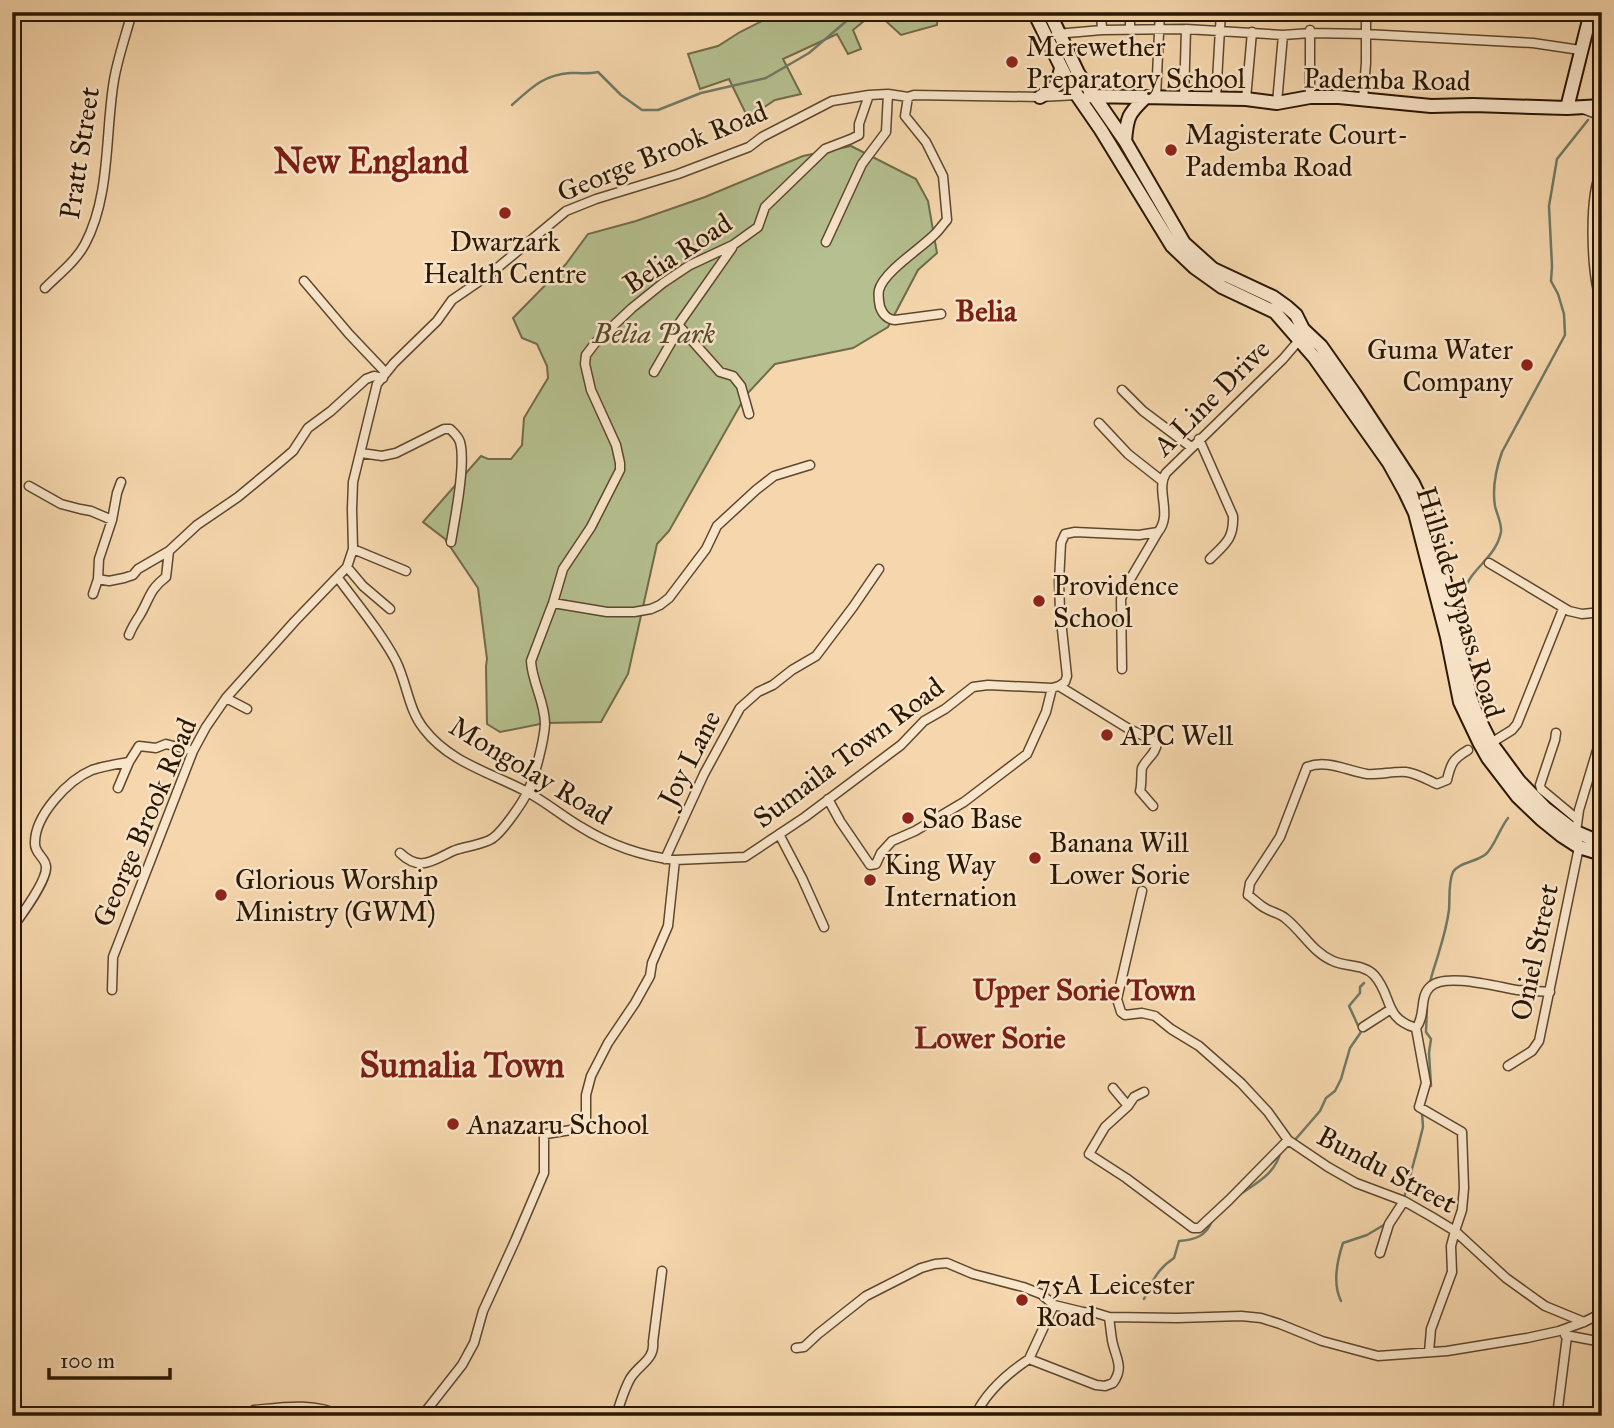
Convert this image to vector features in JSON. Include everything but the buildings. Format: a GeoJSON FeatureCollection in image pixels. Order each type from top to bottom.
{"type":"FeatureCollection","features":[{"type":"Feature","properties":{"kind":"main road"},"geometry":{"type":"LineString","coordinates":[[1034,12],[1052,35]]}},
{"type":"Feature","properties":{"kind":"main road"},"geometry":{"type":"LineString","coordinates":[[1049,12],[1052,35]]}},
{"type":"Feature","properties":{"kind":"main road"},"geometry":{"type":"LineString","coordinates":[[1572,108],[1580,50],[1591,12]]}},
{"type":"Feature","properties":{"kind":"main road","name":"Hillside Bypass Road"},"geometry":{"type":"LineString","coordinates":[[1052,35],[1061,69],[1172,246],[1194,267],[1222,287],[1275,312],[1321,346],[1354,393],[1413,482],[1424,506],[1447,590],[1470,696],[1491,743],[1533,797],[1602,843]]}},
{"type":"Feature","properties":{"kind":"main road","name":"Hillside Bypass Road"},"geometry":{"type":"LineString","coordinates":[[1052,35],[1125,141],[1184,243],[1213,269],[1273,297],[1296,315],[1302,334],[1390,463],[1415,513],[1447,637],[1460,702],[1479,742],[1518,797],[1562,836],[1579,847],[1602,854]]}},
{"type":"Feature","properties":{"kind":"main road"},"geometry":{"type":"LineString","coordinates":[[1040,97],[1056,86],[1061,69]]}},
{"type":"Feature","properties":{"kind":"main road","name":"Pademba Road"},"geometry":{"type":"LineString","coordinates":[[1077,95],[1245,99],[1277,103],[1310,97],[1339,97],[1431,106],[1602,106]]}},
{"type":"Feature","properties":{"kind":"main road"},"geometry":{"type":"LineString","coordinates":[[1125,141],[1129,114],[1151,97]]}},
{"type":"Feature","properties":{"kind":"street","name":"Pratt Street"},"geometry":{"type":"LineString","coordinates":[[46,288],[78,255],[94,221],[108,151],[114,82],[132,12]]}},
{"type":"Feature","properties":{"kind":"street"},"geometry":{"type":"LineString","coordinates":[[1101,12],[1102,30]]}},
{"type":"Feature","properties":{"kind":"street"},"geometry":{"type":"LineString","coordinates":[[1151,97],[1160,12]]}},
{"type":"Feature","properties":{"kind":"street"},"geometry":{"type":"LineString","coordinates":[[1216,98],[1220,12]]}},
{"type":"Feature","properties":{"kind":"street"},"geometry":{"type":"LineString","coordinates":[[1363,99],[1366,12]]}},
{"type":"Feature","properties":{"kind":"street"},"geometry":{"type":"LineString","coordinates":[[1130,15],[1130,30]]}},
{"type":"Feature","properties":{"kind":"street"},"geometry":{"type":"LineString","coordinates":[[1052,35],[1102,30],[1186,29],[1283,35],[1311,32],[1533,43],[1580,50]]}},
{"type":"Feature","properties":{"kind":"street"},"geometry":{"type":"LineString","coordinates":[[1178,97],[1186,29]]}},
{"type":"Feature","properties":{"kind":"street"},"geometry":{"type":"LineString","coordinates":[[1245,99],[1252,32]]}},
{"type":"Feature","properties":{"kind":"street"},"geometry":{"type":"LineString","coordinates":[[1310,97],[1311,32]]}},
{"type":"Feature","properties":{"kind":"street"},"geometry":{"type":"LineString","coordinates":[[1277,103],[1283,35]]}},
{"type":"Feature","properties":{"kind":"street","name":"George Brook Road"},"geometry":{"type":"LineString","coordinates":[[112,990],[112,964],[116,947],[193,751],[226,698],[347,567],[353,549],[353,482],[377,384],[437,321],[452,300],[490,274],[566,211],[749,147],[762,137],[832,101],[869,94],[908,97],[1077,95]]}},
{"type":"Feature","properties":{"kind":"street","name":"Belia Road"},"geometry":{"type":"LineString","coordinates":[[553,603],[563,569],[591,527],[618,476],[621,463],[616,445],[591,390],[585,364],[586,355],[605,333],[663,283],[690,265],[733,245],[758,227],[765,206],[825,149],[859,135],[859,124],[869,94]]}},
{"type":"Feature","properties":{"kind":"street"},"geometry":{"type":"LineString","coordinates":[[826,242],[862,164],[886,132],[888,94]]}},
{"type":"Feature","properties":{"kind":"street"},"geometry":{"type":"LineString","coordinates":[[908,97],[905,116],[926,142],[943,176],[947,220],[885,278],[878,297],[880,308],[889,319],[942,314]]}},
{"type":"Feature","properties":{"kind":"street"},"geometry":{"type":"LineString","coordinates":[[1572,108],[1602,116]]}},
{"type":"Feature","properties":{"kind":"street"},"geometry":{"type":"LineString","coordinates":[[1602,169],[1596,183],[1593,221],[1595,274],[1602,304]]}},
{"type":"Feature","properties":{"kind":"street"},"geometry":{"type":"LineString","coordinates":[[654,372],[680,327],[678,325],[733,245]]}},
{"type":"Feature","properties":{"kind":"street"},"geometry":{"type":"LineString","coordinates":[[304,281],[384,376]]}},
{"type":"Feature","properties":{"kind":"street"},"geometry":{"type":"LineString","coordinates":[[680,327],[720,372],[733,376],[741,386],[749,414]]}},
{"type":"Feature","properties":{"kind":"street","name":"A Line Drive"},"geometry":{"type":"LineString","coordinates":[[1158,532],[1164,520],[1161,480],[1170,467],[1244,398],[1302,334]]}},
{"type":"Feature","properties":{"kind":"street"},"geometry":{"type":"LineString","coordinates":[[98,579],[124,579],[169,551],[197,525],[238,497],[293,451],[308,428],[359,385],[374,376],[384,376]]}},
{"type":"Feature","properties":{"kind":"street"},"geometry":{"type":"LineString","coordinates":[[1122,390],[1143,411],[1191,447]]}},
{"type":"Feature","properties":{"kind":"street"},"geometry":{"type":"LineString","coordinates":[[1099,423],[1128,454],[1161,480]]}},
{"type":"Feature","properties":{"kind":"street"},"geometry":{"type":"LineString","coordinates":[[361,453],[382,456],[396,453],[444,429],[450,429],[457,435],[461,450],[461,468],[451,542]]}},
{"type":"Feature","properties":{"kind":"street"},"geometry":{"type":"LineString","coordinates":[[1199,439],[1233,516],[1230,538],[1210,559]]}},
{"type":"Feature","properties":{"kind":"street"},"geometry":{"type":"LineString","coordinates":[[400,853],[408,860],[424,864],[458,849],[488,841],[494,838],[528,792],[545,723],[531,661],[553,603],[607,612],[634,612],[660,605],[669,598],[706,549],[717,526],[774,477],[810,465]]}},
{"type":"Feature","properties":{"kind":"street"},"geometry":{"type":"LineString","coordinates":[[93,594],[98,579],[99,559],[121,482]]}},
{"type":"Feature","properties":{"kind":"street"},"geometry":{"type":"LineString","coordinates":[[29,486],[61,503],[112,520]]}},
{"type":"Feature","properties":{"kind":"street"},"geometry":{"type":"LineString","coordinates":[[828,799],[870,865],[876,864],[881,853],[892,841],[915,831],[964,802],[1027,754],[1056,687],[1065,682],[1067,676],[1059,582],[1061,542],[1065,534],[1074,532],[1139,535],[1158,532]]}},
{"type":"Feature","properties":{"kind":"street"},"geometry":{"type":"LineString","coordinates":[[1122,669],[1121,598],[1158,532]]}},
{"type":"Feature","properties":{"kind":"street"},"geometry":{"type":"LineString","coordinates":[[353,549],[406,571]]}},
{"type":"Feature","properties":{"kind":"street"},"geometry":{"type":"LineString","coordinates":[[129,635],[148,596],[166,577],[169,551]]}},
{"type":"Feature","properties":{"kind":"street"},"geometry":{"type":"LineString","coordinates":[[1489,563],[1563,609],[1576,613],[1602,612]]}},
{"type":"Feature","properties":{"kind":"street"},"geometry":{"type":"LineString","coordinates":[[347,567],[363,586],[390,608]]}},
{"type":"Feature","properties":{"kind":"street","name":"Joy Lane"},"geometry":{"type":"LineString","coordinates":[[665,859],[704,774],[740,708],[758,692],[816,656],[879,569]]}},
{"type":"Feature","properties":{"kind":"street","name":"Mongolay Road"},"geometry":{"type":"LineString","coordinates":[[338,578],[395,659],[412,709],[426,733],[435,742],[469,765],[528,792],[608,842],[665,859]]}},
{"type":"Feature","properties":{"kind":"street"},"geometry":{"type":"LineString","coordinates":[[1491,743],[1517,724],[1563,609]]}},
{"type":"Feature","properties":{"kind":"street","name":"Sumaila Town Road"},"geometry":{"type":"LineString","coordinates":[[665,859],[745,857],[805,817],[901,744],[924,721],[945,709],[973,687],[1056,687]]}},
{"type":"Feature","properties":{"kind":"street"},"geometry":{"type":"LineString","coordinates":[[1056,687],[1157,743],[1156,750],[1141,772],[1143,779],[1140,791],[1153,806]]}},
{"type":"Feature","properties":{"kind":"street"},"geometry":{"type":"LineString","coordinates":[[226,698],[247,709]]}},
{"type":"Feature","properties":{"kind":"street"},"geometry":{"type":"LineString","coordinates":[[1556,733],[1540,785],[1576,825],[1602,734]]}},
{"type":"Feature","properties":{"kind":"street"},"geometry":{"type":"LineString","coordinates":[[118,788],[139,746],[156,748],[166,744],[193,751]]}},
{"type":"Feature","properties":{"kind":"street"},"geometry":{"type":"LineString","coordinates":[[1416,1028],[1398,1020],[1379,982],[1369,971],[1326,958],[1284,917],[1264,908],[1248,895],[1250,883],[1280,837],[1307,767],[1344,767],[1369,774],[1409,772],[1437,784],[1447,780],[1455,757],[1468,750]]}},
{"type":"Feature","properties":{"kind":"street"},"geometry":{"type":"LineString","coordinates":[[12,928],[46,871],[34,844],[37,831],[54,800],[93,769],[129,762]]}},
{"type":"Feature","properties":{"kind":"street","name":"Oniel Street"},"geometry":{"type":"LineString","coordinates":[[1508,1066],[1537,1046],[1579,847],[1576,825]]}},
{"type":"Feature","properties":{"kind":"street"},"geometry":{"type":"LineString","coordinates":[[779,834],[824,927]]}},
{"type":"Feature","properties":{"kind":"street"},"geometry":{"type":"LineString","coordinates":[[422,1416],[462,1365],[474,1343],[483,1311],[544,1172],[544,1137],[546,1134],[583,1127],[586,1121],[586,1095],[591,1076],[608,1043],[650,976],[652,963],[668,926],[675,860]]}},
{"type":"Feature","properties":{"kind":"street","name":"Bundu Street"},"geometry":{"type":"LineString","coordinates":[[1142,891],[1117,999],[1121,1012],[1155,1016],[1199,1046],[1241,1083],[1268,1112],[1288,1140],[1356,1183],[1404,1201],[1454,1231],[1506,1278],[1545,1306],[1584,1322]]}},
{"type":"Feature","properties":{"kind":"street"},"geometry":{"type":"LineString","coordinates":[[1416,1028],[1420,1024],[1427,989],[1434,983],[1466,981],[1550,992]]}},
{"type":"Feature","properties":{"kind":"street"},"geometry":{"type":"LineString","coordinates":[[1363,1027],[1391,1009]]}},
{"type":"Feature","properties":{"kind":"street"},"geometry":{"type":"LineString","coordinates":[[1416,1028],[1426,1083],[1419,1107],[1462,1132],[1462,1210],[1451,1246],[1452,1272],[1431,1329],[1429,1352]]}},
{"type":"Feature","properties":{"kind":"street"},"geometry":{"type":"LineString","coordinates":[[1113,1088],[1128,1105]]}},
{"type":"Feature","properties":{"kind":"street"},"geometry":{"type":"LineString","coordinates":[[1144,1092],[1134,1097],[1105,1127],[1089,1154],[1196,1229],[1229,1200],[1288,1140]]}},
{"type":"Feature","properties":{"kind":"street"},"geometry":{"type":"LineString","coordinates":[[1380,1253],[1389,1224],[1404,1201]]}},
{"type":"Feature","properties":{"kind":"street"},"geometry":{"type":"LineString","coordinates":[[796,1348],[804,1347],[866,1296],[935,1264],[947,1264],[1023,1287],[1041,1294],[1054,1305],[1110,1317],[1261,1318],[1322,1341],[1378,1356],[1460,1349],[1563,1334],[1602,1342]]}},
{"type":"Feature","properties":{"kind":"street"},"geometry":{"type":"LineString","coordinates":[[616,1416],[621,1397],[632,1376],[652,1356],[662,1271]]}},
{"type":"Feature","properties":{"kind":"street"},"geometry":{"type":"LineString","coordinates":[[975,1416],[980,1405],[996,1386],[1029,1359],[1054,1305]]}},
{"type":"Feature","properties":{"kind":"street"},"geometry":{"type":"LineString","coordinates":[[1563,1334],[1602,1313]]}},
{"type":"Feature","properties":{"kind":"street"},"geometry":{"type":"LineString","coordinates":[[1029,1359],[1096,1385],[1113,1384],[1120,1372],[1112,1342],[1110,1317]]}},
{"type":"Feature","properties":{"kind":"street"},"geometry":{"type":"LineString","coordinates":[[1557,1416],[1563,1334]]}},
{"type":"Feature","properties":{"kind":"street"},"geometry":{"type":"LineString","coordinates":[[254,1409],[303,1406],[330,1410],[342,1416]]}},
{"type":"Feature","properties":{"kind":"green space"},"geometry":{"type":"Polygon","coordinates":[[[780,12],[875,12],[853,30],[861,49],[848,54],[837,34],[783,59],[801,94],[775,100],[748,118],[729,79],[700,89],[688,54],[718,46],[780,12]]]}},
{"type":"Feature","properties":{"kind":"green space"},"geometry":{"type":"Polygon","coordinates":[[[876,12],[938,12],[937,25],[901,35],[876,12]]]}},
{"type":"Feature","properties":{"kind":"green space","name":"Belia Park"},"geometry":{"type":"Polygon","coordinates":[[[851,146],[916,179],[928,201],[937,253],[918,270],[888,327],[853,348],[775,364],[746,395],[669,531],[657,544],[628,674],[601,722],[545,723],[500,732],[487,724],[487,659],[478,588],[445,539],[423,522],[481,456],[488,459],[511,459],[522,445],[524,418],[548,378],[547,366],[537,344],[522,338],[513,318],[566,264],[588,234],[705,197],[803,156],[851,146]]]}},
{"type":"Feature","properties":{"kind":"waterway"},"geometry":{"type":"LineString","coordinates":[[512,105],[538,83],[552,76],[598,72],[621,95],[642,110],[658,110],[701,93],[766,78],[809,53],[857,12]]}},
{"type":"Feature","properties":{"kind":"waterway"},"geometry":{"type":"LineString","coordinates":[[1476,683],[1464,629],[1463,600],[1471,577],[1493,551],[1501,532],[1494,492],[1502,452],[1565,335],[1564,314],[1551,281],[1549,206],[1557,159],[1588,120]]}},
{"type":"Feature","properties":{"kind":"waterway"},"geometry":{"type":"LineString","coordinates":[[1430,983],[1447,921],[1451,876],[1459,866],[1486,854],[1508,818]]}},
{"type":"Feature","properties":{"kind":"waterway"},"geometry":{"type":"LineString","coordinates":[[1294,1141],[1320,1111],[1326,1098],[1335,1091],[1341,1079],[1350,1048],[1361,1032],[1349,1006],[1360,993],[1360,987],[1364,983]]}},
{"type":"Feature","properties":{"kind":"waterway"},"geometry":{"type":"LineString","coordinates":[[1427,1007],[1426,1032],[1431,1039],[1431,1086],[1427,1086]]}},
{"type":"Feature","properties":{"kind":"waterway"},"geometry":{"type":"LineString","coordinates":[[1404,1198],[1423,1127],[1422,1113]]}},
{"type":"Feature","properties":{"kind":"waterway"},"geometry":{"type":"LineString","coordinates":[[1239,1195],[1270,1172],[1281,1151]]}},
{"type":"Feature","properties":{"kind":"waterway"},"geometry":{"type":"LineString","coordinates":[[1144,1299],[1159,1271],[1174,1258],[1179,1241],[1199,1236],[1207,1230],[1212,1221]]}},
{"type":"Feature","properties":{"kind":"waterway"},"geometry":{"type":"LineString","coordinates":[[1341,1301],[1336,1279],[1343,1243],[1367,1235],[1387,1223]]}},
{"type":"Feature","properties":{"kind":"place","name":"Merewether Preparatory School"},"geometry":{"type":"Point","coordinates":[1012,62]}},
{"type":"Feature","properties":{"kind":"place","name":"Magisterate Court- Pademba Road"},"geometry":{"type":"Point","coordinates":[1171,150]}},
{"type":"Feature","properties":{"kind":"place","name":"Dwarzark Health Centre"},"geometry":{"type":"Point","coordinates":[505,213]}},
{"type":"Feature","properties":{"kind":"place","name":"Guma Water Company"},"geometry":{"type":"Point","coordinates":[1527,365]}},
{"type":"Feature","properties":{"kind":"place","name":"Providence School"},"geometry":{"type":"Point","coordinates":[1039,601]}},
{"type":"Feature","properties":{"kind":"place","name":"APC Well"},"geometry":{"type":"Point","coordinates":[1107,735]}},
{"type":"Feature","properties":{"kind":"place","name":"Sao Base"},"geometry":{"type":"Point","coordinates":[908,818]}},
{"type":"Feature","properties":{"kind":"place","name":"Banana Will Lower Sorie"},"geometry":{"type":"Point","coordinates":[1035,858]}},
{"type":"Feature","properties":{"kind":"place","name":"King Way Internation"},"geometry":{"type":"Point","coordinates":[870,880]}},
{"type":"Feature","properties":{"kind":"place","name":"Glorious Worship Ministry (GWM)"},"geometry":{"type":"Point","coordinates":[221,895]}},
{"type":"Feature","properties":{"kind":"place","name":"Anazaru School"},"geometry":{"type":"Point","coordinates":[453,1124]}},
{"type":"Feature","properties":{"kind":"place","name":"75A Leicester Road"},"geometry":{"type":"Point","coordinates":[1022,1300]}},
{"type":"Feature","properties":{"kind":"district","name":"New England"},"geometry":{"type":"Point","coordinates":[371,161]}},
{"type":"Feature","properties":{"kind":"district","name":"Belia"},"geometry":{"type":"Point","coordinates":[986,311]}},
{"type":"Feature","properties":{"kind":"district","name":"Upper Sorie Town"},"geometry":{"type":"Point","coordinates":[1084,990]}},
{"type":"Feature","properties":{"kind":"district","name":"Lower Sorie"},"geometry":{"type":"Point","coordinates":[990,1038]}},
{"type":"Feature","properties":{"kind":"district","name":"Sumalia Town"},"geometry":{"type":"Point","coordinates":[462,1065]}}]}
